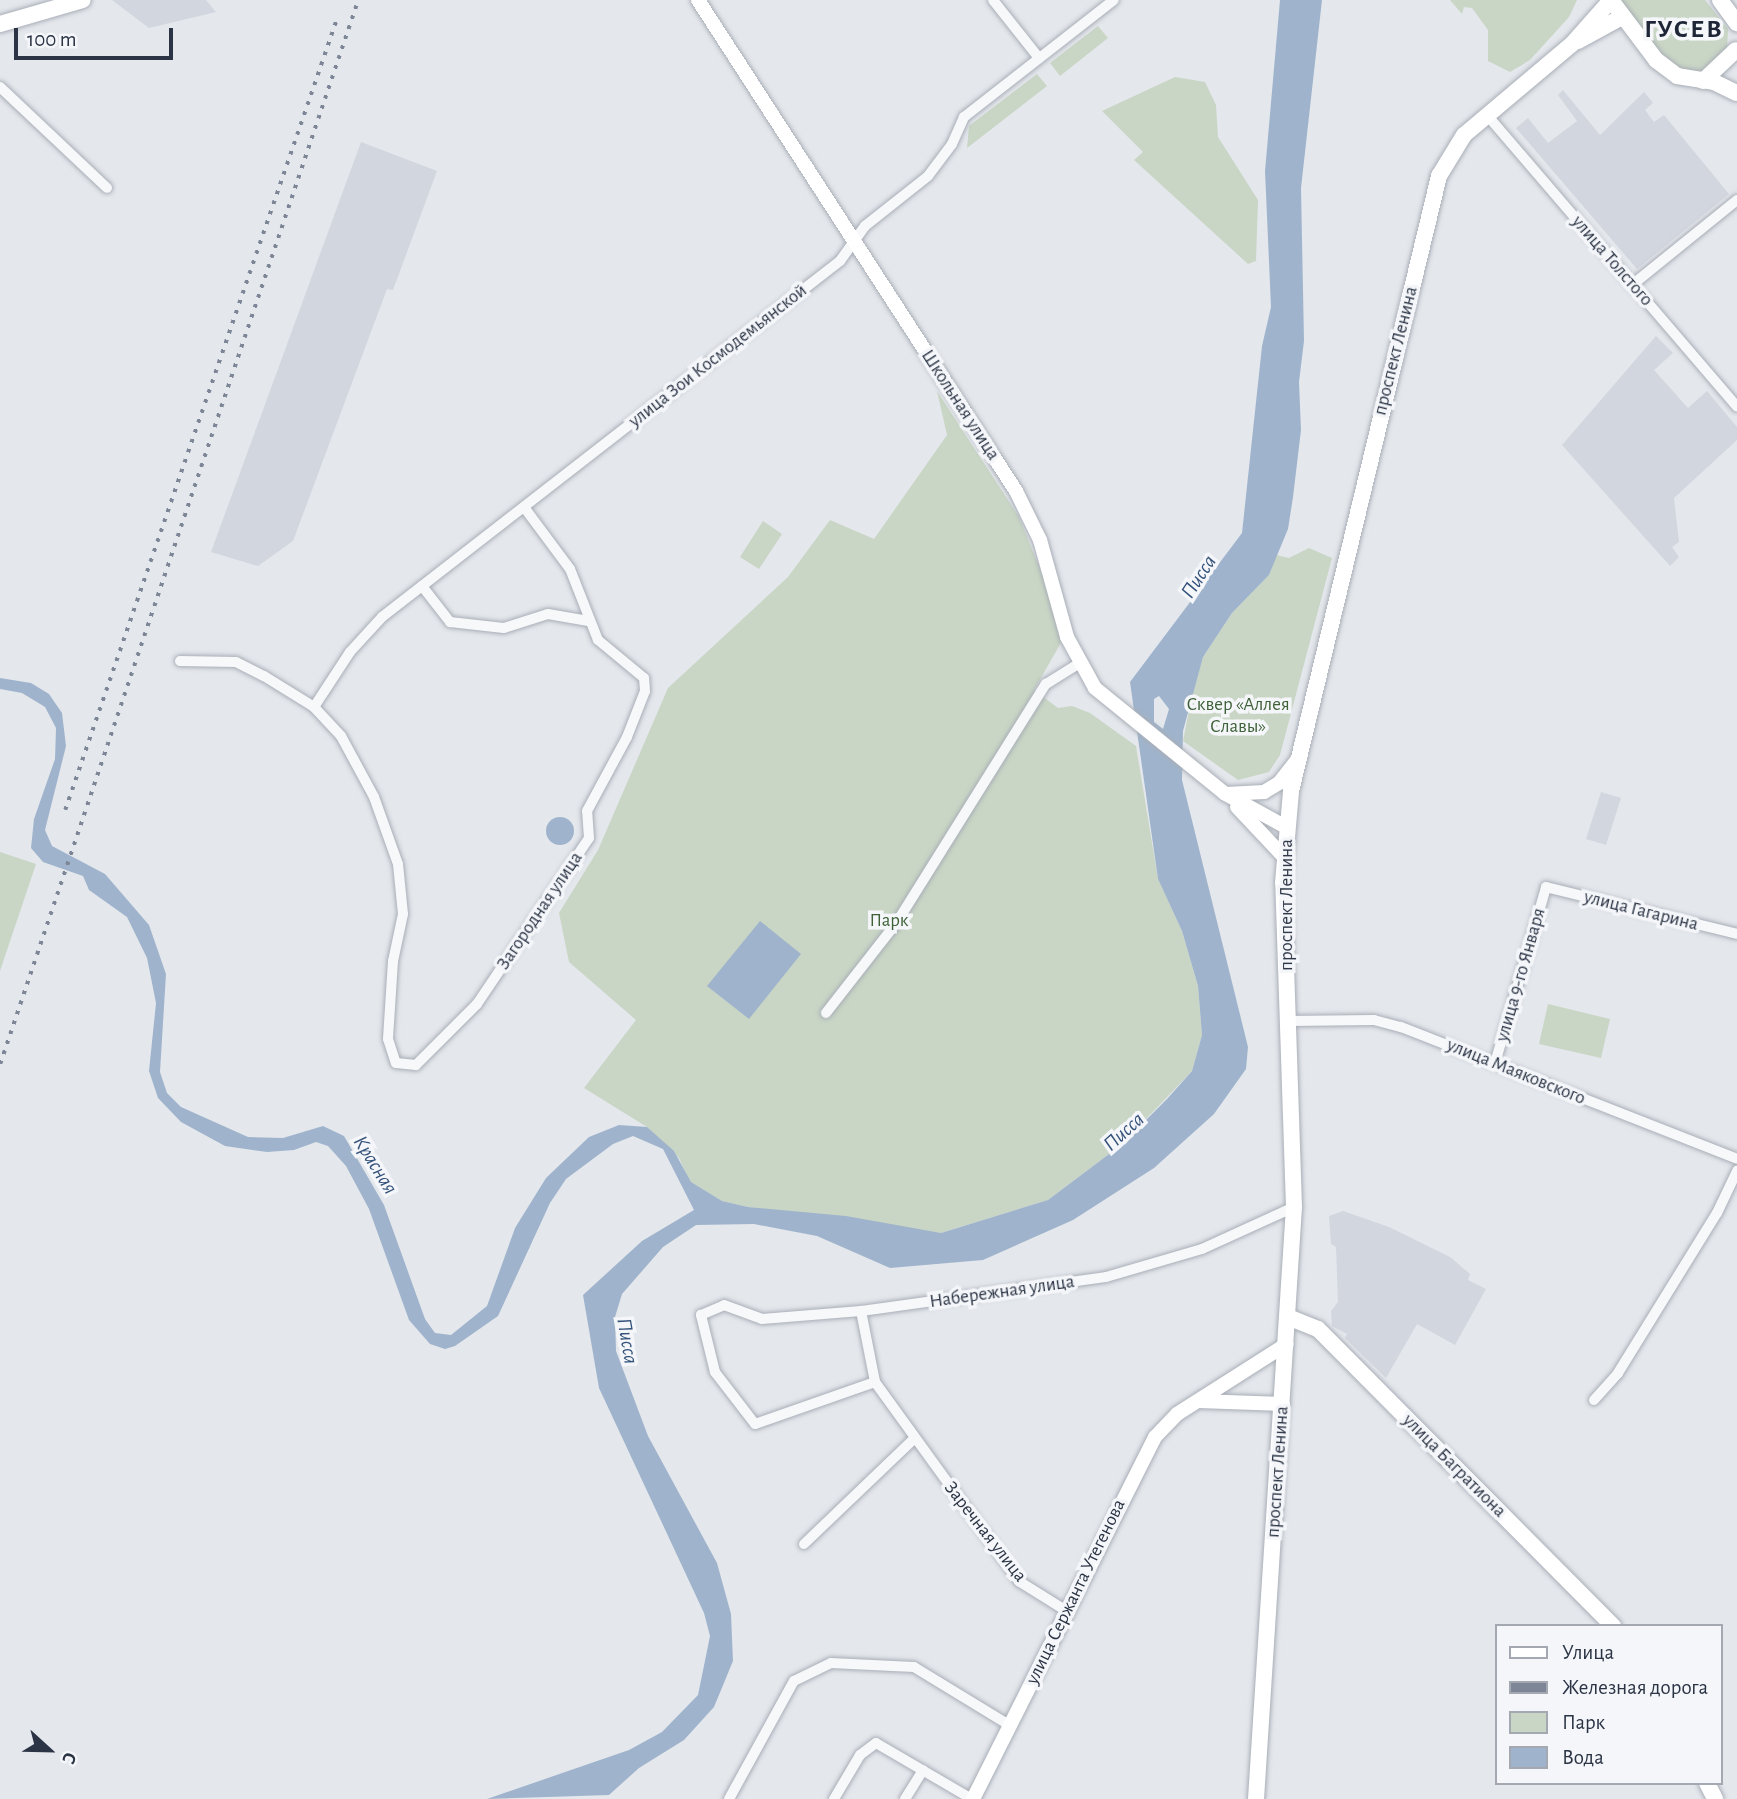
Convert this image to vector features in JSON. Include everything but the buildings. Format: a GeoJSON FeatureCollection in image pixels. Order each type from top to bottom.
{"type":"FeatureCollection","features":[{"type":"Feature","properties":{"kind":"main road"},"geometry":{"type":"LineString","coordinates":[[0,24],[83,0]]}},
{"type":"Feature","properties":{"kind":"main road","name":"Школьная улица"},"geometry":{"type":"LineString","coordinates":[[698,0],[856,237],[1016,491],[1040,540],[1078,664],[1095,688],[1224,793],[1287,828]]}},
{"type":"Feature","properties":{"kind":"main road"},"geometry":{"type":"LineString","coordinates":[[1611,0],[1665,68],[1677,76],[1721,83],[1737,93]]}},
{"type":"Feature","properties":{"kind":"main road","name":"проспект Ленина"},"geometry":{"type":"LineString","coordinates":[[1256,1799],[1294,1207],[1284,857],[1300,756],[1440,176],[1454,145],[1572,44],[1611,0]]}},
{"type":"Feature","properties":{"kind":"main road"},"geometry":{"type":"LineString","coordinates":[[1720,0],[1737,23]]}},
{"type":"Feature","properties":{"kind":"main road","name":"проспект Ленина"},"geometry":{"type":"LineString","coordinates":[[1572,44],[1622,17]]}},
{"type":"Feature","properties":{"kind":"main road"},"geometry":{"type":"LineString","coordinates":[[1703,81],[1737,49]]}},
{"type":"Feature","properties":{"kind":"main road"},"geometry":{"type":"LineString","coordinates":[[1737,49],[1737,75]]}},
{"type":"Feature","properties":{"kind":"main road"},"geometry":{"type":"LineString","coordinates":[[1224,793],[1264,792],[1279,783],[1300,756]]}},
{"type":"Feature","properties":{"kind":"main road","name":"Школьная улица"},"geometry":{"type":"LineString","coordinates":[[1224,793],[1284,857]]}},
{"type":"Feature","properties":{"kind":"main road","name":"улица Багратиона"},"geometry":{"type":"LineString","coordinates":[[1288,1317],[1318,1329],[1611,1624]]}},
{"type":"Feature","properties":{"kind":"main road","name":"улица Сержанта Утегенова"},"geometry":{"type":"LineString","coordinates":[[973,1799],[1155,1437],[1199,1401],[1287,1345]]}},
{"type":"Feature","properties":{"kind":"main road"},"geometry":{"type":"LineString","coordinates":[[1199,1401],[1283,1405]]}},
{"type":"Feature","properties":{"kind":"street"},"geometry":{"type":"LineString","coordinates":[[993,0],[1039,58]]}},
{"type":"Feature","properties":{"kind":"street","name":"улица Зои Космодемьянской"},"geometry":{"type":"LineString","coordinates":[[314,707],[350,652],[382,617],[840,261],[856,237],[928,176],[952,145],[964,117],[1114,0]]}},
{"type":"Feature","properties":{"kind":"street"},"geometry":{"type":"LineString","coordinates":[[0,87],[107,188]]}},
{"type":"Feature","properties":{"kind":"street","name":"улица Толстого"},"geometry":{"type":"LineString","coordinates":[[1487,115],[1737,407]]}},
{"type":"Feature","properties":{"kind":"street"},"geometry":{"type":"LineString","coordinates":[[1632,285],[1737,200]]}},
{"type":"Feature","properties":{"kind":"street"},"geometry":{"type":"LineString","coordinates":[[422,586],[450,622],[504,628],[548,614],[588,621],[570,569],[524,507]]}},
{"type":"Feature","properties":{"kind":"street","name":"Загородная улица"},"geometry":{"type":"LineString","coordinates":[[314,707],[341,736],[374,797],[398,864],[403,914],[393,961],[387,1039],[396,1063],[416,1065],[477,1004],[589,838],[587,811],[645,691],[644,678],[598,640],[588,621]]}},
{"type":"Feature","properties":{"kind":"street"},"geometry":{"type":"LineString","coordinates":[[180,661],[236,662],[314,707]]}},
{"type":"Feature","properties":{"kind":"street"},"geometry":{"type":"LineString","coordinates":[[826,1013],[897,922],[1046,684],[1078,664]]}},
{"type":"Feature","properties":{"kind":"street","name":"улица Гагарина"},"geometry":{"type":"LineString","coordinates":[[1546,887],[1737,934]]}},
{"type":"Feature","properties":{"kind":"street","name":"улица 9-го Января"},"geometry":{"type":"LineString","coordinates":[[1495,1063],[1546,887]]}},
{"type":"Feature","properties":{"kind":"street","name":"улица Маяковского"},"geometry":{"type":"LineString","coordinates":[[1288,1021],[1374,1020],[1495,1063],[1737,1159]]}},
{"type":"Feature","properties":{"kind":"street"},"geometry":{"type":"LineString","coordinates":[[1594,1400],[1618,1373],[1717,1213],[1737,1171]]}},
{"type":"Feature","properties":{"kind":"street","name":"Набережная улица"},"geometry":{"type":"LineString","coordinates":[[875,1382],[755,1424],[715,1373],[701,1315],[723,1305],[762,1319],[861,1311],[1106,1277],[1202,1249],[1294,1207]]}},
{"type":"Feature","properties":{"kind":"street","name":"Заречная улица"},"geometry":{"type":"LineString","coordinates":[[861,1311],[875,1382],[914,1439],[1020,1582],[1068,1612]]}},
{"type":"Feature","properties":{"kind":"street"},"geometry":{"type":"LineString","coordinates":[[804,1544],[914,1439]]}},
{"type":"Feature","properties":{"kind":"street"},"geometry":{"type":"LineString","coordinates":[[729,1799],[794,1681],[831,1663],[914,1667],[1009,1725]]}},
{"type":"Feature","properties":{"kind":"street"},"geometry":{"type":"LineString","coordinates":[[834,1799],[860,1755],[876,1743],[973,1799]]}},
{"type":"Feature","properties":{"kind":"street"},"geometry":{"type":"LineString","coordinates":[[905,1799],[923,1770]]}},
{"type":"Feature","properties":{"kind":"shaded area"},"geometry":{"type":"Polygon","coordinates":[[[112,0],[206,0],[216,12],[149,28],[112,0]]]}},
{"type":"Feature","properties":{"kind":"shaded area"},"geometry":{"type":"Polygon","coordinates":[[[1563,90],[1600,135],[1644,92],[1653,103],[1645,110],[1654,122],[1664,115],[1729,194],[1637,269],[1516,128],[1528,118],[1548,143],[1577,121],[1558,95],[1563,90]]]}},
{"type":"Feature","properties":{"kind":"shaded area"},"geometry":{"type":"Polygon","coordinates":[[[361,142],[437,171],[393,290],[387,289],[293,541],[258,566],[211,552],[361,142]]]}},
{"type":"Feature","properties":{"kind":"shaded area"},"geometry":{"type":"Polygon","coordinates":[[[1656,336],[1673,353],[1654,370],[1688,408],[1707,391],[1737,427],[1737,440],[1674,498],[1679,542],[1672,547],[1679,557],[1670,566],[1562,445],[1656,336]]]}},
{"type":"Feature","properties":{"kind":"shaded area"},"geometry":{"type":"Polygon","coordinates":[[[1601,792],[1621,798],[1606,845],[1586,839],[1601,792]]]}},
{"type":"Feature","properties":{"kind":"shaded area"},"geometry":{"type":"Polygon","coordinates":[[[1343,1211],[1389,1227],[1450,1257],[1470,1274],[1468,1280],[1486,1289],[1455,1345],[1417,1324],[1386,1378],[1345,1338],[1347,1334],[1332,1326],[1331,1311],[1338,1302],[1336,1247],[1331,1244],[1329,1216],[1343,1211]]]}},
{"type":"Feature","properties":{"kind":"green space"},"geometry":{"type":"Polygon","coordinates":[[[1450,0],[1577,0],[1569,17],[1530,60],[1510,72],[1488,61],[1488,30],[1472,8],[1464,7],[1462,14],[1450,0]]]}},
{"type":"Feature","properties":{"kind":"green space"},"geometry":{"type":"Polygon","coordinates":[[[1616,0],[1705,0],[1728,29],[1727,50],[1701,73],[1678,75],[1616,0]]]}},
{"type":"Feature","properties":{"kind":"green space"},"geometry":{"type":"Polygon","coordinates":[[[1098,26],[1108,38],[1060,76],[1050,63],[1098,26]]]}},
{"type":"Feature","properties":{"kind":"green space"},"geometry":{"type":"Polygon","coordinates":[[[1037,74],[1047,86],[967,148],[969,126],[1037,74]]]}},
{"type":"Feature","properties":{"kind":"green space"},"geometry":{"type":"Polygon","coordinates":[[[1175,77],[1205,82],[1216,105],[1218,137],[1258,200],[1256,261],[1248,264],[1134,160],[1143,152],[1102,111],[1175,77]]]}},
{"type":"Feature","properties":{"kind":"green space","name":"Парк"},"geometry":{"type":"Polygon","coordinates":[[[937,391],[1019,517],[1066,634],[1034,690],[1058,708],[1072,706],[1090,713],[1136,746],[1158,879],[1182,931],[1198,986],[1202,1035],[1192,1071],[1121,1145],[1048,1200],[941,1233],[748,1207],[722,1201],[690,1182],[679,1158],[647,1127],[584,1088],[636,1020],[569,962],[559,913],[598,850],[668,688],[788,577],[830,520],[874,539],[947,435],[937,391]]]}},
{"type":"Feature","properties":{"kind":"green space"},"geometry":{"type":"Polygon","coordinates":[[[763,521],[782,534],[759,569],[740,557],[763,521]]]}},
{"type":"Feature","properties":{"kind":"green space","name":"Сквер «Аллея Славы»"},"geometry":{"type":"Polygon","coordinates":[[[1309,548],[1332,558],[1280,755],[1269,772],[1238,780],[1183,741],[1203,657],[1232,613],[1269,575],[1276,555],[1289,558],[1309,548]]]}},
{"type":"Feature","properties":{"kind":"green space"},"geometry":{"type":"Polygon","coordinates":[[[0,852],[36,864],[0,971],[0,852]]]}},
{"type":"Feature","properties":{"kind":"green space"},"geometry":{"type":"Polygon","coordinates":[[[1548,1004],[1610,1019],[1601,1058],[1539,1044],[1548,1004]]]}},
{"type":"Feature","properties":{"kind":"water"},"geometry":{"type":"Polygon","coordinates":[[[1280,0],[1322,0],[1301,188],[1304,341],[1299,382],[1301,430],[1288,529],[1269,575],[1232,613],[1203,657],[1183,731],[1182,780],[1248,1047],[1246,1069],[1214,1114],[1154,1168],[1073,1220],[983,1260],[890,1268],[817,1236],[754,1224],[696,1225],[663,1247],[622,1294],[615,1317],[616,1351],[648,1436],[717,1563],[731,1614],[733,1661],[714,1707],[684,1740],[639,1768],[609,1795],[487,1799],[629,1750],[662,1732],[698,1695],[710,1636],[704,1613],[599,1388],[583,1295],[642,1241],[694,1210],[663,1149],[633,1136],[613,1144],[566,1179],[550,1203],[498,1316],[455,1346],[445,1349],[430,1344],[409,1320],[369,1209],[346,1166],[328,1146],[316,1142],[294,1150],[267,1152],[225,1146],[181,1122],[158,1098],[149,1071],[156,1003],[147,958],[127,917],[89,890],[83,876],[43,862],[31,848],[34,819],[55,759],[56,728],[45,707],[22,693],[0,689],[0,678],[31,683],[49,694],[62,713],[66,746],[45,830],[52,846],[105,874],[149,925],[166,974],[160,1072],[167,1093],[181,1107],[248,1137],[283,1138],[323,1126],[344,1136],[384,1205],[425,1319],[435,1333],[451,1335],[487,1306],[515,1228],[546,1178],[589,1137],[619,1125],[647,1127],[674,1151],[691,1182],[722,1201],[748,1207],[846,1216],[941,1233],[1048,1200],[1121,1145],[1167,1099],[1192,1071],[1202,1035],[1198,986],[1182,931],[1158,879],[1130,682],[1242,533],[1262,346],[1271,307],[1265,171],[1280,0]],[[1159,696],[1154,699],[1154,722],[1163,729],[1169,709],[1159,696]]]}},
{"type":"Feature","properties":{"kind":"water"},"geometry":{"type":"Polygon","coordinates":[[[560,817],[570,821],[574,831],[570,841],[560,845],[550,841],[546,831],[550,821],[560,817]]]}},
{"type":"Feature","properties":{"kind":"water"},"geometry":{"type":"Polygon","coordinates":[[[760,921],[801,954],[749,1019],[707,986],[760,921]]]}},
{"type":"Feature","properties":{"kind":"railway"},"geometry":{"type":"LineString","coordinates":[[0,1064],[358,0]]}},
{"type":"Feature","properties":{"kind":"railway"},"geometry":{"type":"LineString","coordinates":[[65,810],[336,21]]}},
{"type":"Feature","properties":{"kind":"district","name":"ГУСЕВ"},"geometry":{"type":"Point","coordinates":[1684,30]}},
{"type":"Feature","properties":{"kind":"water label","name":"Писса"},"geometry":{"type":"Point","coordinates":[1199,577]}},
{"type":"Feature","properties":{"kind":"water label","name":"Писса"},"geometry":{"type":"Point","coordinates":[1124,1132]}},
{"type":"Feature","properties":{"kind":"water label","name":"Красная"},"geometry":{"type":"Point","coordinates":[375,1165]}},
{"type":"Feature","properties":{"kind":"water label","name":"Писса"},"geometry":{"type":"Point","coordinates":[627,1341]}}]}
